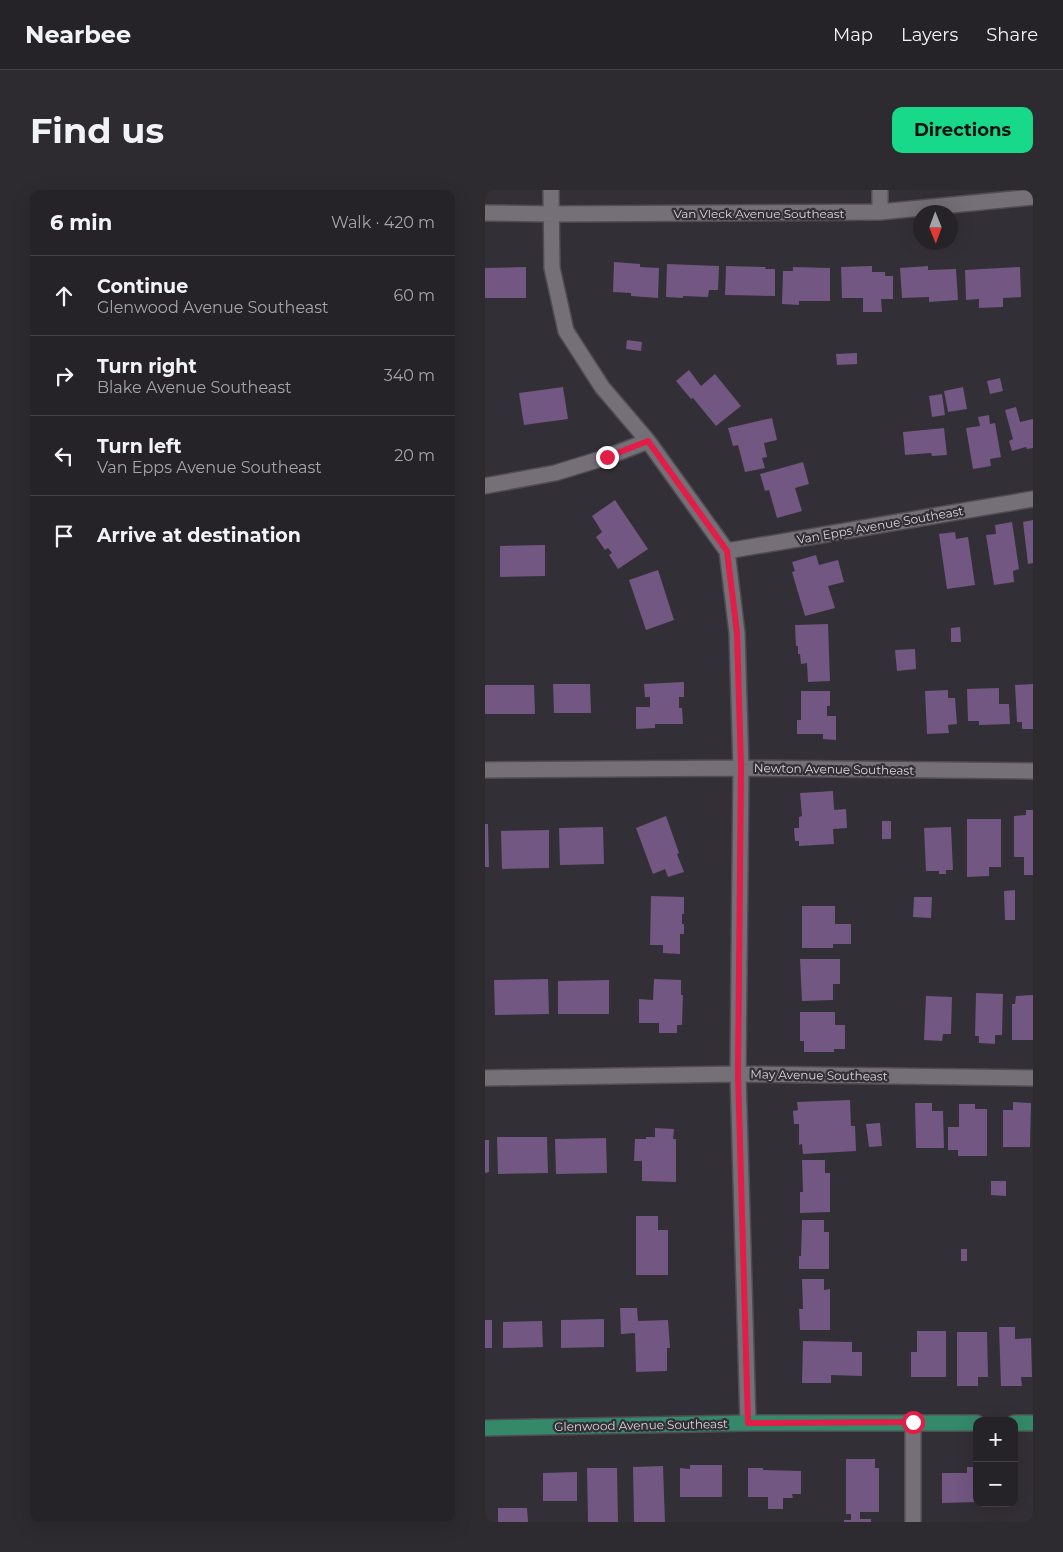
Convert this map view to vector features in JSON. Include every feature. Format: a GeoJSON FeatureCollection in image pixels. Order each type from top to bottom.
{"type":"FeatureCollection","features":[{"type":"Feature","properties":{"kind":"main road","name":"Glenwood Avenue Southeast"},"geometry":{"type":"LineString","coordinates":[[485,1428],[748,1423],[973,1423]]}},
{"type":"Feature","properties":{"kind":"main road"},"geometry":{"type":"LineString","coordinates":[[1018,1423],[1033,1424]]}},
{"type":"Feature","properties":{"kind":"street"},"geometry":{"type":"LineString","coordinates":[[551,190],[552,268],[566,331],[602,387],[648,441],[727,551],[737,633],[741,768],[738,1074],[748,1423]]}},
{"type":"Feature","properties":{"kind":"street"},"geometry":{"type":"LineString","coordinates":[[880,190],[880,212]]}},
{"type":"Feature","properties":{"kind":"street","name":"Van Vleck Avenue Southeast"},"geometry":{"type":"LineString","coordinates":[[485,213],[880,212],[1033,197]]}},
{"type":"Feature","properties":{"kind":"street"},"geometry":{"type":"LineString","coordinates":[[485,486],[555,474],[648,441]]}},
{"type":"Feature","properties":{"kind":"street","name":"Van Epps Avenue Southeast"},"geometry":{"type":"LineString","coordinates":[[727,551],[1033,499]]}},
{"type":"Feature","properties":{"kind":"street","name":"Newton Avenue Southeast"},"geometry":{"type":"LineString","coordinates":[[485,770],[741,768],[1033,771]]}},
{"type":"Feature","properties":{"kind":"street","name":"May Avenue Southeast"},"geometry":{"type":"LineString","coordinates":[[485,1078],[738,1074],[1033,1078]]}},
{"type":"Feature","properties":{"kind":"street"},"geometry":{"type":"LineString","coordinates":[[913,1422],[913,1522]]}},
{"type":"Feature","properties":{"kind":"building"},"geometry":{"type":"Polygon","coordinates":[[[614,262],[640,264],[640,267],[659,268],[658,298],[631,296],[631,293],[613,292],[614,262]]]}},
{"type":"Feature","properties":{"kind":"building"},"geometry":{"type":"Polygon","coordinates":[[[667,264],[719,266],[718,290],[709,290],[708,297],[666,297],[667,264]]]}},
{"type":"Feature","properties":{"kind":"building"},"geometry":{"type":"Polygon","coordinates":[[[726,266],[775,269],[775,296],[725,295],[726,266]]]}},
{"type":"Feature","properties":{"kind":"building"},"geometry":{"type":"Polygon","coordinates":[[[872,266],[872,272],[885,272],[885,276],[893,276],[893,299],[881,299],[882,312],[863,312],[863,298],[842,298],[841,267],[872,266]]]}},
{"type":"Feature","properties":{"kind":"building"},"geometry":{"type":"Polygon","coordinates":[[[928,266],[928,270],[956,269],[958,300],[929,302],[929,297],[902,298],[900,268],[928,266]]]}},
{"type":"Feature","properties":{"kind":"building"},"geometry":{"type":"Polygon","coordinates":[[[526,267],[526,298],[485,298],[485,268],[526,267]]]}},
{"type":"Feature","properties":{"kind":"building"},"geometry":{"type":"Polygon","coordinates":[[[793,267],[830,268],[830,301],[799,301],[799,305],[782,304],[783,271],[793,271],[793,267]]]}},
{"type":"Feature","properties":{"kind":"building"},"geometry":{"type":"Polygon","coordinates":[[[1020,267],[1021,297],[1003,298],[1003,307],[979,308],[979,299],[966,300],[965,270],[1020,267]]]}},
{"type":"Feature","properties":{"kind":"building"},"geometry":{"type":"Polygon","coordinates":[[[627,340],[642,342],[641,351],[626,349],[627,340]]]}},
{"type":"Feature","properties":{"kind":"building"},"geometry":{"type":"Polygon","coordinates":[[[857,353],[857,364],[837,365],[836,354],[857,353]]]}},
{"type":"Feature","properties":{"kind":"building"},"geometry":{"type":"Polygon","coordinates":[[[689,370],[701,386],[715,374],[741,406],[716,426],[676,381],[689,370]]]}},
{"type":"Feature","properties":{"kind":"building"},"geometry":{"type":"Polygon","coordinates":[[[1000,378],[1003,391],[990,394],[987,381],[1000,378]]]}},
{"type":"Feature","properties":{"kind":"building"},"geometry":{"type":"Polygon","coordinates":[[[563,387],[568,419],[524,425],[519,393],[563,387]]]}},
{"type":"Feature","properties":{"kind":"building"},"geometry":{"type":"Polygon","coordinates":[[[963,387],[967,409],[948,412],[944,391],[963,387]]]}},
{"type":"Feature","properties":{"kind":"building"},"geometry":{"type":"Polygon","coordinates":[[[942,394],[945,415],[932,417],[929,396],[942,394]]]}},
{"type":"Feature","properties":{"kind":"building"},"geometry":{"type":"Polygon","coordinates":[[[1016,407],[1020,422],[1033,419],[1033,448],[1027,449],[1026,447],[1012,451],[1009,441],[1013,439],[1005,410],[1016,407]]]}},
{"type":"Feature","properties":{"kind":"building"},"geometry":{"type":"Polygon","coordinates":[[[989,415],[990,424],[995,423],[1001,457],[990,459],[991,466],[973,469],[966,428],[980,426],[978,417],[989,415]]]}},
{"type":"Feature","properties":{"kind":"building"},"geometry":{"type":"Polygon","coordinates":[[[772,418],[777,440],[764,443],[767,457],[762,458],[765,468],[745,472],[738,445],[733,446],[728,428],[772,418]]]}},
{"type":"Feature","properties":{"kind":"building"},"geometry":{"type":"Polygon","coordinates":[[[944,428],[947,455],[932,456],[931,453],[905,455],[903,432],[944,428]]]}},
{"type":"Feature","properties":{"kind":"building"},"geometry":{"type":"Polygon","coordinates":[[[803,462],[809,484],[795,488],[802,511],[777,518],[769,490],[765,491],[760,474],[803,462]]]}},
{"type":"Feature","properties":{"kind":"building"},"geometry":{"type":"Polygon","coordinates":[[[615,500],[648,549],[618,569],[609,555],[612,553],[608,548],[605,550],[596,537],[602,532],[592,516],[615,500]]]}},
{"type":"Feature","properties":{"kind":"building"},"geometry":{"type":"Polygon","coordinates":[[[1033,520],[1033,563],[1028,564],[1023,522],[1033,520]]]}},
{"type":"Feature","properties":{"kind":"building"},"geometry":{"type":"Polygon","coordinates":[[[1012,522],[1019,569],[1013,571],[1014,582],[994,585],[986,535],[996,534],[995,525],[1012,522]]]}},
{"type":"Feature","properties":{"kind":"building"},"geometry":{"type":"Polygon","coordinates":[[[955,532],[956,539],[968,537],[975,585],[947,589],[939,534],[955,532]]]}},
{"type":"Feature","properties":{"kind":"building"},"geometry":{"type":"Polygon","coordinates":[[[545,545],[545,576],[500,577],[500,546],[545,545]]]}},
{"type":"Feature","properties":{"kind":"building"},"geometry":{"type":"Polygon","coordinates":[[[816,555],[819,565],[838,560],[844,582],[828,586],[835,608],[805,616],[792,572],[795,571],[792,562],[816,555]]]}},
{"type":"Feature","properties":{"kind":"building"},"geometry":{"type":"Polygon","coordinates":[[[658,570],[674,620],[646,630],[629,580],[658,570]]]}},
{"type":"Feature","properties":{"kind":"building"},"geometry":{"type":"Polygon","coordinates":[[[828,624],[830,681],[808,682],[807,663],[801,664],[798,646],[796,646],[795,625],[828,624]]]}},
{"type":"Feature","properties":{"kind":"building"},"geometry":{"type":"Polygon","coordinates":[[[960,627],[961,642],[951,642],[951,628],[960,627]]]}},
{"type":"Feature","properties":{"kind":"building"},"geometry":{"type":"Polygon","coordinates":[[[915,649],[916,669],[897,671],[895,650],[915,649]]]}},
{"type":"Feature","properties":{"kind":"building"},"geometry":{"type":"Polygon","coordinates":[[[684,682],[684,697],[679,697],[679,708],[682,708],[683,724],[655,724],[655,728],[636,729],[636,707],[650,707],[650,697],[645,697],[644,684],[684,682]]]}},
{"type":"Feature","properties":{"kind":"building"},"geometry":{"type":"Polygon","coordinates":[[[553,684],[590,684],[591,713],[554,713],[553,684]]]}},
{"type":"Feature","properties":{"kind":"building"},"geometry":{"type":"Polygon","coordinates":[[[1033,684],[1033,729],[1022,729],[1022,722],[1017,722],[1015,685],[1033,684]]]}},
{"type":"Feature","properties":{"kind":"building"},"geometry":{"type":"Polygon","coordinates":[[[485,685],[534,685],[535,714],[485,714],[485,685]]]}},
{"type":"Feature","properties":{"kind":"building"},"geometry":{"type":"Polygon","coordinates":[[[999,688],[999,704],[1009,704],[1010,724],[979,725],[979,721],[968,721],[967,689],[999,688]]]}},
{"type":"Feature","properties":{"kind":"building"},"geometry":{"type":"Polygon","coordinates":[[[948,690],[948,698],[955,698],[957,724],[948,725],[949,733],[927,734],[925,691],[948,690]]]}},
{"type":"Feature","properties":{"kind":"building"},"geometry":{"type":"Polygon","coordinates":[[[801,691],[830,691],[830,706],[827,706],[827,716],[836,716],[836,740],[823,739],[823,734],[797,734],[797,720],[801,720],[801,691]]]}},
{"type":"Feature","properties":{"kind":"building"},"geometry":{"type":"Polygon","coordinates":[[[833,791],[834,810],[846,809],[847,828],[833,829],[834,844],[799,846],[799,841],[795,841],[794,828],[799,828],[799,817],[802,816],[800,793],[833,791]]]}},
{"type":"Feature","properties":{"kind":"building"},"geometry":{"type":"Polygon","coordinates":[[[1026,810],[1033,810],[1033,875],[1024,875],[1024,857],[1014,857],[1014,816],[1026,815],[1026,810]]]}},
{"type":"Feature","properties":{"kind":"building"},"geometry":{"type":"Polygon","coordinates":[[[666,816],[684,872],[668,877],[665,869],[653,874],[636,828],[666,816]]]}},
{"type":"Feature","properties":{"kind":"building"},"geometry":{"type":"Polygon","coordinates":[[[967,819],[1001,819],[1001,867],[989,867],[989,876],[967,877],[967,819]]]}},
{"type":"Feature","properties":{"kind":"building"},"geometry":{"type":"Polygon","coordinates":[[[882,821],[891,821],[891,839],[882,839],[882,821]]]}},
{"type":"Feature","properties":{"kind":"building"},"geometry":{"type":"Polygon","coordinates":[[[485,824],[488,824],[489,867],[485,867],[485,824]]]}},
{"type":"Feature","properties":{"kind":"building"},"geometry":{"type":"Polygon","coordinates":[[[603,827],[604,864],[560,865],[559,828],[603,827]]]}},
{"type":"Feature","properties":{"kind":"building"},"geometry":{"type":"Polygon","coordinates":[[[951,827],[953,870],[946,870],[946,874],[939,874],[939,871],[926,871],[924,828],[951,827]]]}},
{"type":"Feature","properties":{"kind":"building"},"geometry":{"type":"Polygon","coordinates":[[[549,830],[549,868],[502,869],[501,831],[549,830]]]}},
{"type":"Feature","properties":{"kind":"building"},"geometry":{"type":"Polygon","coordinates":[[[1015,890],[1015,920],[1005,920],[1004,891],[1015,890]]]}},
{"type":"Feature","properties":{"kind":"building"},"geometry":{"type":"Polygon","coordinates":[[[651,896],[684,897],[682,924],[684,924],[684,934],[680,934],[680,954],[663,953],[663,945],[650,945],[651,896]]]}},
{"type":"Feature","properties":{"kind":"building"},"geometry":{"type":"Polygon","coordinates":[[[914,897],[932,897],[931,918],[913,917],[914,897]]]}},
{"type":"Feature","properties":{"kind":"building"},"geometry":{"type":"Polygon","coordinates":[[[802,906],[835,906],[835,924],[851,924],[851,944],[833,944],[833,948],[802,948],[802,906]]]}},
{"type":"Feature","properties":{"kind":"building"},"geometry":{"type":"Polygon","coordinates":[[[800,959],[840,959],[840,984],[833,984],[833,1000],[802,1001],[800,959]]]}},
{"type":"Feature","properties":{"kind":"building"},"geometry":{"type":"Polygon","coordinates":[[[548,979],[549,1014],[495,1015],[494,980],[548,979]]]}},
{"type":"Feature","properties":{"kind":"building"},"geometry":{"type":"Polygon","coordinates":[[[654,979],[681,980],[681,995],[683,995],[682,1025],[677,1025],[677,1033],[659,1033],[659,1023],[639,1023],[639,999],[653,1000],[654,979]]]}},
{"type":"Feature","properties":{"kind":"building"},"geometry":{"type":"Polygon","coordinates":[[[609,980],[609,1014],[558,1014],[558,981],[609,980]]]}},
{"type":"Feature","properties":{"kind":"building"},"geometry":{"type":"Polygon","coordinates":[[[976,993],[1003,994],[1002,1035],[995,1035],[995,1044],[979,1043],[979,1036],[975,1036],[976,993]]]}},
{"type":"Feature","properties":{"kind":"building"},"geometry":{"type":"Polygon","coordinates":[[[1033,995],[1033,1040],[1012,1040],[1012,1004],[1015,1004],[1016,996],[1033,995]]]}},
{"type":"Feature","properties":{"kind":"building"},"geometry":{"type":"Polygon","coordinates":[[[926,996],[952,997],[951,1034],[943,1034],[942,1041],[924,1040],[926,996]]]}},
{"type":"Feature","properties":{"kind":"building"},"geometry":{"type":"Polygon","coordinates":[[[800,1012],[835,1012],[835,1025],[845,1025],[845,1049],[834,1049],[834,1052],[804,1052],[804,1041],[800,1041],[800,1012]]]}},
{"type":"Feature","properties":{"kind":"building"},"geometry":{"type":"Polygon","coordinates":[[[850,1100],[851,1126],[855,1126],[856,1151],[803,1154],[802,1144],[799,1145],[799,1124],[794,1124],[793,1111],[798,1110],[797,1102],[850,1100]]]}},
{"type":"Feature","properties":{"kind":"building"},"geometry":{"type":"Polygon","coordinates":[[[1013,1102],[1031,1103],[1030,1147],[1003,1147],[1003,1110],[1013,1110],[1013,1102]]]}},
{"type":"Feature","properties":{"kind":"building"},"geometry":{"type":"Polygon","coordinates":[[[915,1103],[932,1103],[932,1111],[943,1111],[944,1148],[916,1148],[915,1103]]]}},
{"type":"Feature","properties":{"kind":"building"},"geometry":{"type":"Polygon","coordinates":[[[959,1104],[975,1104],[975,1109],[987,1109],[987,1156],[958,1156],[958,1150],[948,1150],[948,1127],[959,1127],[959,1104]]]}},
{"type":"Feature","properties":{"kind":"building"},"geometry":{"type":"Polygon","coordinates":[[[880,1123],[882,1146],[869,1147],[866,1124],[880,1123]]]}},
{"type":"Feature","properties":{"kind":"building"},"geometry":{"type":"Polygon","coordinates":[[[655,1128],[674,1129],[673,1139],[676,1139],[676,1182],[642,1181],[642,1161],[634,1161],[635,1139],[655,1137],[655,1128]]]}},
{"type":"Feature","properties":{"kind":"building"},"geometry":{"type":"Polygon","coordinates":[[[497,1137],[547,1137],[548,1173],[498,1174],[497,1137]]]}},
{"type":"Feature","properties":{"kind":"building"},"geometry":{"type":"Polygon","coordinates":[[[606,1138],[607,1173],[556,1174],[555,1139],[606,1138]]]}},
{"type":"Feature","properties":{"kind":"building"},"geometry":{"type":"Polygon","coordinates":[[[485,1140],[489,1140],[489,1172],[485,1173],[485,1140]]]}},
{"type":"Feature","properties":{"kind":"building"},"geometry":{"type":"Polygon","coordinates":[[[802,1160],[825,1160],[825,1173],[830,1173],[830,1212],[800,1213],[800,1192],[803,1192],[802,1160]]]}},
{"type":"Feature","properties":{"kind":"building"},"geometry":{"type":"Polygon","coordinates":[[[991,1181],[1006,1181],[1006,1196],[991,1195],[991,1181]]]}},
{"type":"Feature","properties":{"kind":"building"},"geometry":{"type":"Polygon","coordinates":[[[636,1216],[658,1216],[658,1230],[668,1230],[668,1275],[636,1275],[636,1216]]]}},
{"type":"Feature","properties":{"kind":"building"},"geometry":{"type":"Polygon","coordinates":[[[802,1220],[824,1220],[824,1232],[829,1232],[829,1269],[799,1269],[802,1220]]]}},
{"type":"Feature","properties":{"kind":"building"},"geometry":{"type":"Polygon","coordinates":[[[961,1249],[967,1249],[967,1261],[961,1261],[961,1249]]]}},
{"type":"Feature","properties":{"kind":"building"},"geometry":{"type":"Polygon","coordinates":[[[802,1279],[824,1279],[824,1290],[830,1289],[830,1330],[800,1330],[799,1309],[803,1309],[802,1279]]]}},
{"type":"Feature","properties":{"kind":"building"},"geometry":{"type":"Polygon","coordinates":[[[620,1308],[637,1308],[638,1321],[668,1320],[670,1348],[667,1348],[667,1371],[636,1372],[635,1333],[621,1334],[620,1308]]]}},
{"type":"Feature","properties":{"kind":"building"},"geometry":{"type":"Polygon","coordinates":[[[604,1319],[604,1347],[561,1348],[561,1320],[604,1319]]]}},
{"type":"Feature","properties":{"kind":"building"},"geometry":{"type":"Polygon","coordinates":[[[485,1320],[492,1320],[492,1348],[485,1348],[485,1320]]]}},
{"type":"Feature","properties":{"kind":"building"},"geometry":{"type":"Polygon","coordinates":[[[542,1321],[543,1347],[503,1348],[503,1322],[542,1321]]]}},
{"type":"Feature","properties":{"kind":"building"},"geometry":{"type":"Polygon","coordinates":[[[999,1327],[1015,1327],[1015,1339],[1031,1338],[1032,1377],[1021,1377],[1022,1386],[1001,1386],[999,1327]]]}},
{"type":"Feature","properties":{"kind":"building"},"geometry":{"type":"Polygon","coordinates":[[[917,1331],[946,1331],[946,1377],[911,1377],[911,1352],[917,1352],[917,1331]]]}},
{"type":"Feature","properties":{"kind":"building"},"geometry":{"type":"Polygon","coordinates":[[[957,1332],[987,1332],[988,1377],[978,1377],[978,1386],[957,1386],[957,1332]]]}},
{"type":"Feature","properties":{"kind":"building"},"geometry":{"type":"Polygon","coordinates":[[[803,1341],[852,1342],[852,1352],[862,1352],[862,1376],[831,1375],[831,1383],[802,1383],[803,1341]]]}},
{"type":"Feature","properties":{"kind":"building"},"geometry":{"type":"Polygon","coordinates":[[[846,1459],[875,1459],[875,1468],[879,1468],[879,1512],[860,1512],[860,1519],[871,1519],[871,1522],[844,1522],[844,1520],[851,1520],[851,1514],[846,1514],[846,1459]]]}},
{"type":"Feature","properties":{"kind":"building"},"geometry":{"type":"Polygon","coordinates":[[[690,1465],[722,1465],[722,1497],[680,1497],[680,1468],[690,1469],[690,1465]]]}},
{"type":"Feature","properties":{"kind":"building"},"geometry":{"type":"Polygon","coordinates":[[[663,1466],[665,1522],[634,1522],[633,1467],[663,1466]]]}},
{"type":"Feature","properties":{"kind":"building"},"geometry":{"type":"Polygon","coordinates":[[[967,1467],[973,1467],[973,1502],[942,1503],[942,1473],[967,1473],[967,1467]]]}},
{"type":"Feature","properties":{"kind":"building"},"geometry":{"type":"Polygon","coordinates":[[[587,1468],[617,1468],[618,1522],[588,1522],[587,1468]]]}},
{"type":"Feature","properties":{"kind":"building"},"geometry":{"type":"Polygon","coordinates":[[[748,1468],[801,1471],[801,1494],[792,1494],[793,1498],[783,1498],[783,1509],[768,1509],[768,1497],[748,1497],[748,1468]]]}},
{"type":"Feature","properties":{"kind":"building"},"geometry":{"type":"Polygon","coordinates":[[[577,1472],[577,1501],[543,1501],[543,1473],[577,1472]]]}},
{"type":"Feature","properties":{"kind":"building"},"geometry":{"type":"Polygon","coordinates":[[[498,1508],[527,1508],[528,1522],[498,1522],[498,1508]]]}},
{"type":"Feature","properties":{"kind":"route"},"geometry":{"type":"LineString","coordinates":[[607,457],[648,441],[727,551],[737,633],[741,768],[738,1074],[748,1423],[913,1422]]}}]}
